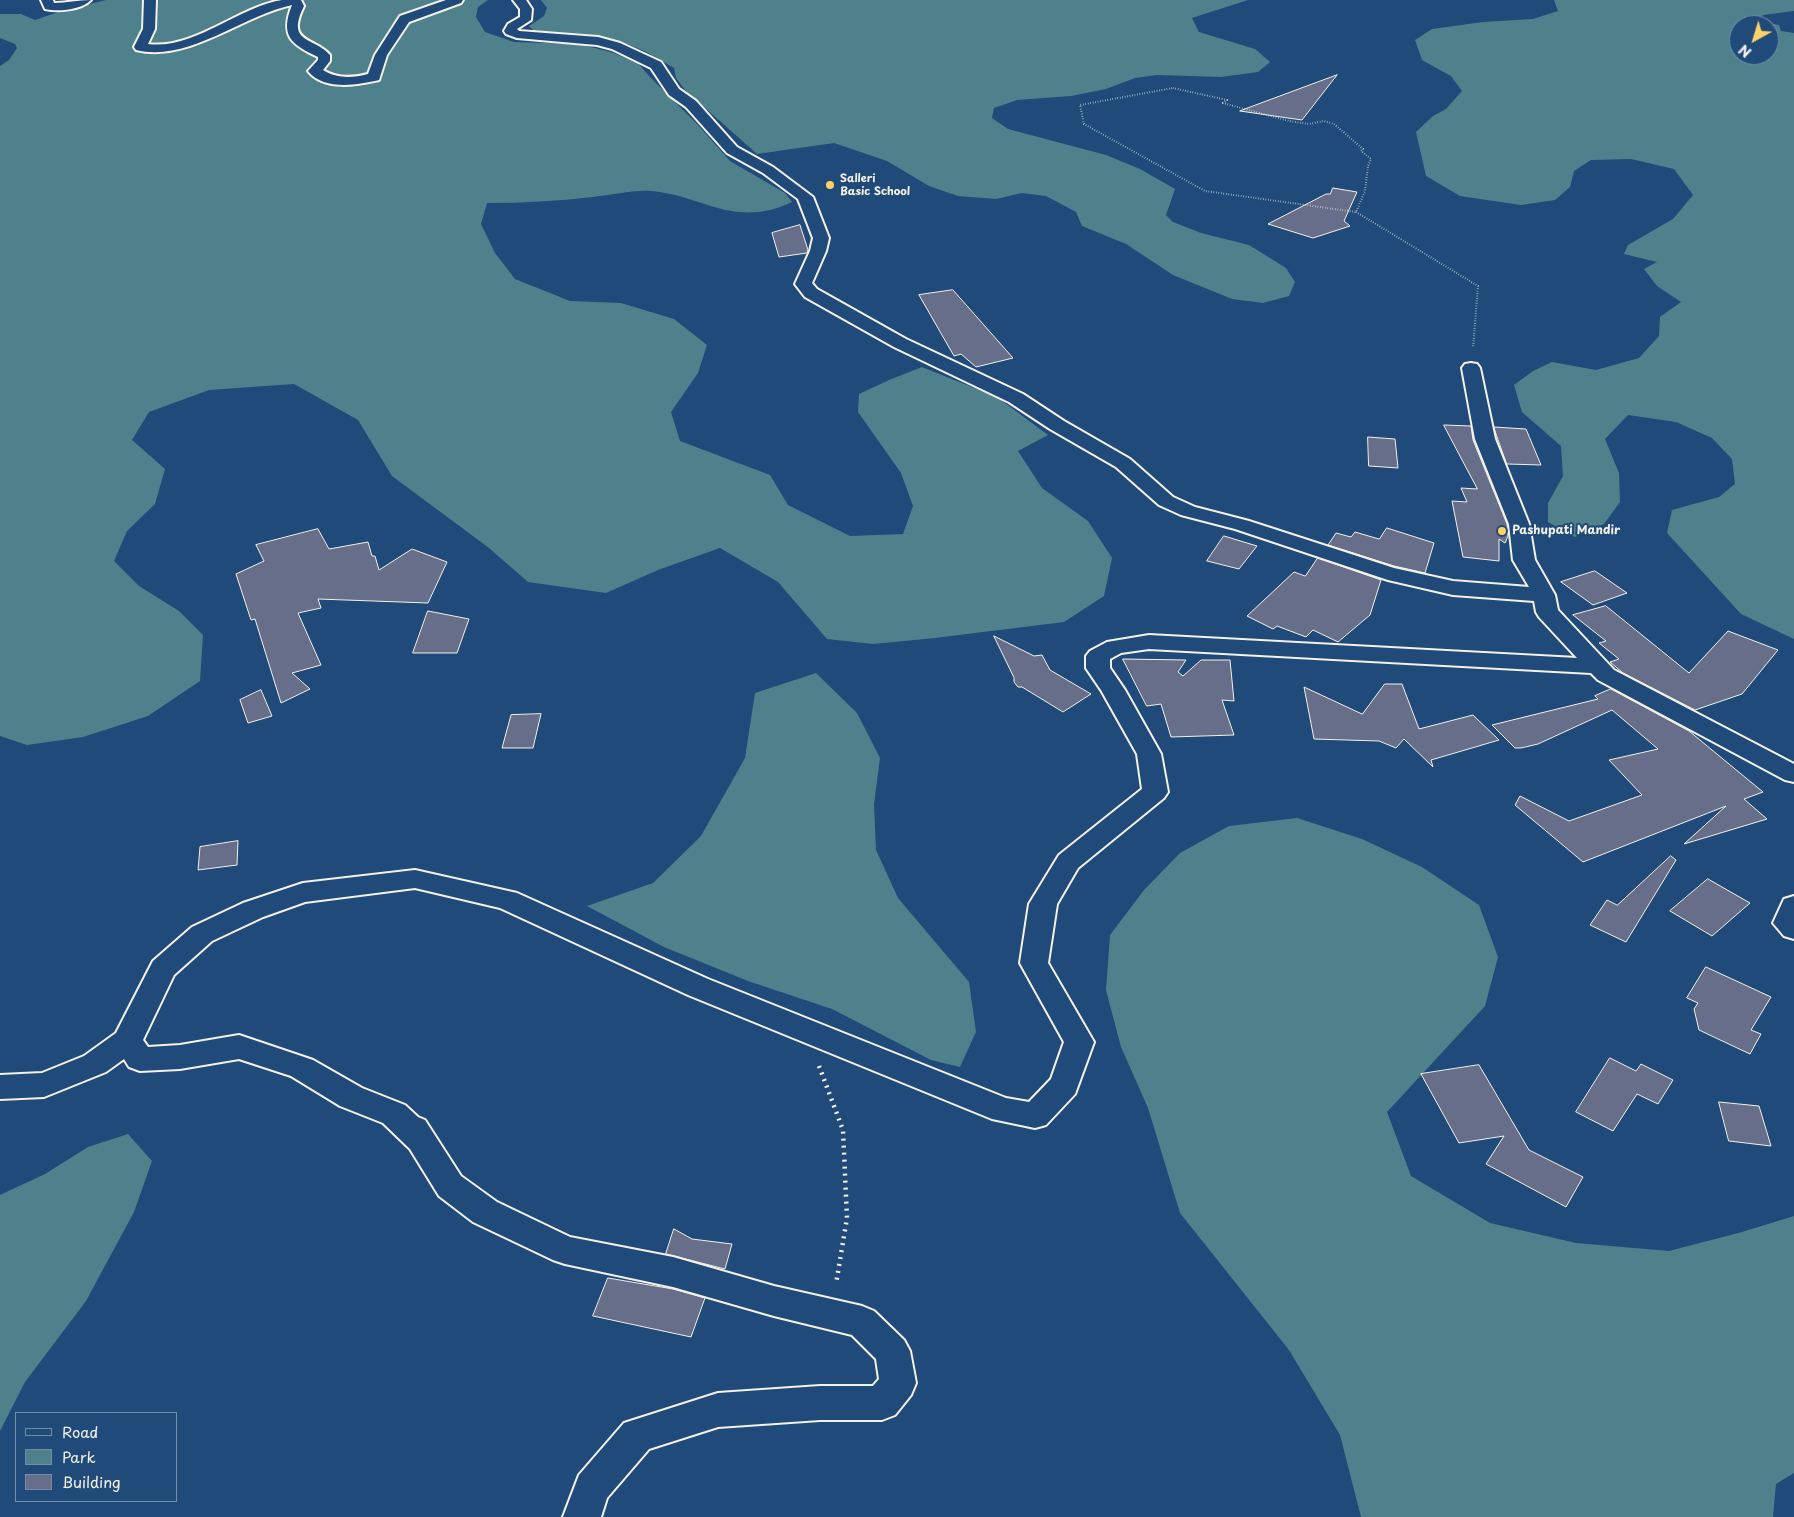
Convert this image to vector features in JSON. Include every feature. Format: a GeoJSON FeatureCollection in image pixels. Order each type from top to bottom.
{"type":"FeatureCollection","features":[{"type":"Feature","properties":{"kind":"street"},"geometry":{"type":"LineString","coordinates":[[47,0],[49,6],[57,8],[85,0]]}},
{"type":"Feature","properties":{"kind":"street"},"geometry":{"type":"LineString","coordinates":[[150,0],[148,29],[140,47],[148,50],[162,49],[179,44],[246,19],[267,7],[296,1],[298,6],[292,15],[292,28],[296,38],[324,55],[324,61],[315,71],[323,78],[342,82],[361,81],[374,77],[381,55],[404,19],[456,0]]}},
{"type":"Feature","properties":{"kind":"street"},"geometry":{"type":"LineString","coordinates":[[520,0],[527,13],[525,20],[512,27],[510,31],[535,36],[598,41],[616,46],[656,65],[674,92],[691,104],[732,150],[768,170],[805,197],[821,238],[818,251],[803,284],[811,293],[900,343],[1016,398],[1123,464],[1166,501],[1188,511],[1242,525],[1388,573],[1453,588],[1544,595]]}},
{"type":"Feature","properties":{"kind":"street"},"geometry":{"type":"LineString","coordinates":[[1471,368],[1485,438],[1519,524],[1524,560],[1544,595],[1547,612],[1606,675],[1794,774]]}},
{"type":"Feature","properties":{"kind":"street"},"geometry":{"type":"LineString","coordinates":[[0,1087],[44,1084],[95,1064],[128,1041],[163,968],[202,934],[253,910],[304,892],[415,879],[507,900],[698,987],[1003,1110],[1035,1116],[1064,1085],[1079,1042],[1034,962],[1043,904],[1068,862],[1155,792],[1149,754],[1113,690],[1098,668],[1098,656],[1115,647],[1149,642],[1597,666]]}},
{"type":"Feature","properties":{"kind":"street"},"geometry":{"type":"LineString","coordinates":[[1794,906],[1787,923],[1794,929]]}},
{"type":"Feature","properties":{"kind":"street"},"geometry":{"type":"LineString","coordinates":[[128,1041],[140,1059],[180,1057],[239,1046],[302,1068],[352,1097],[394,1114],[417,1134],[450,1186],[485,1212],[565,1250],[673,1272],[774,1301],[862,1322],[892,1351],[898,1383],[882,1404],[820,1403],[718,1410],[637,1436],[592,1488],[582,1517]]}},
{"type":"Feature","properties":{"kind":"path"},"geometry":{"type":"LineString","coordinates":[[1356,212],[1365,191],[1368,166],[1371,159],[1361,151],[1364,149],[1334,124],[1324,121],[1309,124],[1289,121],[1223,103],[1227,100],[1173,88],[1080,105],[1084,124],[1205,191],[1356,212],[1478,286],[1471,368]]}},
{"type":"Feature","properties":{"kind":"path"},"geometry":{"type":"LineString","coordinates":[[818,1065],[843,1130],[846,1218],[829,1314]]}},
{"type":"Feature","properties":{"kind":"green space"},"geometry":{"type":"Polygon","coordinates":[[[106,0],[488,0],[478,7],[476,17],[485,32],[514,42],[578,44],[611,52],[638,63],[730,161],[785,193],[792,202],[772,209],[736,212],[670,194],[644,191],[553,201],[487,203],[481,224],[495,253],[515,279],[570,301],[621,303],[674,319],[707,345],[698,373],[671,412],[680,441],[770,475],[788,505],[850,536],[903,534],[913,506],[901,473],[858,412],[859,394],[922,367],[997,397],[1048,435],[1018,451],[1042,488],[1088,521],[1112,558],[1104,596],[1064,622],[873,644],[827,639],[778,582],[720,548],[658,570],[606,593],[528,582],[489,548],[392,476],[358,420],[294,384],[209,390],[149,412],[132,440],[165,469],[155,504],[127,531],[114,561],[139,586],[179,611],[203,635],[200,681],[148,716],[83,737],[27,745],[0,736],[0,66],[9,60],[17,48],[15,44],[0,38],[0,14],[21,14],[35,20],[61,11],[106,0]]]}},
{"type":"Feature","properties":{"kind":"green space"},"geometry":{"type":"Polygon","coordinates":[[[541,0],[1248,0],[1192,18],[1199,32],[1255,49],[1270,62],[1258,72],[1221,77],[1157,75],[1135,78],[1106,89],[1071,96],[1017,100],[994,108],[992,118],[1008,129],[1106,155],[1140,169],[1175,189],[1166,215],[1173,222],[1201,233],[1249,245],[1286,268],[1295,282],[1289,296],[1263,303],[1232,299],[1173,275],[1126,244],[1082,226],[1076,212],[1046,196],[1022,193],[996,199],[958,196],[929,186],[887,161],[834,143],[757,154],[685,90],[676,78],[674,68],[642,50],[625,43],[600,37],[534,31],[529,26],[544,16],[547,8],[541,0]]]}},
{"type":"Feature","properties":{"kind":"green space"},"geometry":{"type":"Polygon","coordinates":[[[1554,0],[1794,0],[1794,11],[1763,15],[1729,15],[1729,65],[1779,65],[1779,25],[1781,31],[1794,33],[1794,639],[1741,614],[1667,533],[1672,510],[1719,497],[1735,484],[1732,459],[1712,438],[1676,422],[1628,415],[1605,439],[1619,473],[1620,502],[1604,524],[1575,537],[1548,522],[1548,503],[1563,476],[1561,446],[1522,412],[1514,385],[1533,371],[1552,362],[1596,370],[1639,358],[1659,336],[1660,317],[1681,302],[1657,286],[1644,269],[1657,262],[1624,254],[1628,245],[1673,219],[1693,195],[1674,169],[1631,159],[1591,160],[1574,171],[1570,187],[1555,200],[1521,205],[1460,196],[1426,176],[1416,132],[1433,116],[1446,109],[1462,91],[1451,76],[1422,60],[1415,40],[1432,29],[1483,22],[1533,19],[1558,11],[1554,0]]]}},
{"type":"Feature","properties":{"kind":"green space"},"geometry":{"type":"Polygon","coordinates":[[[816,673],[857,713],[880,758],[874,804],[876,850],[898,898],[969,982],[976,1032],[960,1067],[931,1060],[832,1009],[748,981],[664,947],[587,906],[653,883],[701,836],[745,758],[755,693],[816,673]]]}},
{"type":"Feature","properties":{"kind":"green space"},"geometry":{"type":"Polygon","coordinates":[[[1297,818],[1362,839],[1422,867],[1479,905],[1498,957],[1485,1006],[1387,1112],[1411,1176],[1490,1223],[1576,1243],[1669,1251],[1794,1216],[1794,1473],[1776,1484],[1773,1517],[1361,1517],[1340,1435],[1289,1350],[1180,1213],[1148,1108],[1121,1047],[1106,990],[1110,935],[1144,890],[1180,853],[1229,826],[1297,818]]]}},
{"type":"Feature","properties":{"kind":"green space"},"geometry":{"type":"Polygon","coordinates":[[[128,1134],[152,1161],[134,1212],[86,1301],[25,1382],[0,1431],[0,1195],[45,1174],[88,1147],[128,1134]]]}},
{"type":"Feature","properties":{"kind":"building"},"geometry":{"type":"Polygon","coordinates":[[[1337,75],[1302,120],[1240,111],[1337,75]]]}},
{"type":"Feature","properties":{"kind":"building"},"geometry":{"type":"Polygon","coordinates":[[[1333,188],[1357,192],[1344,221],[1350,226],[1313,238],[1268,224],[1326,194],[1330,194],[1333,188]]]}},
{"type":"Feature","properties":{"kind":"building"},"geometry":{"type":"Polygon","coordinates":[[[800,225],[808,250],[807,253],[779,257],[772,233],[800,225]]]}},
{"type":"Feature","properties":{"kind":"building"},"geometry":{"type":"Polygon","coordinates":[[[953,290],[1013,358],[976,367],[961,354],[954,356],[919,295],[953,290]]]}},
{"type":"Feature","properties":{"kind":"building"},"geometry":{"type":"Polygon","coordinates":[[[1444,425],[1471,426],[1473,440],[1507,524],[1508,536],[1505,543],[1499,539],[1499,561],[1463,557],[1452,501],[1467,502],[1461,488],[1477,489],[1444,425]]]}},
{"type":"Feature","properties":{"kind":"building"},"geometry":{"type":"Polygon","coordinates":[[[1494,427],[1526,429],[1541,465],[1507,464],[1494,427]]]}},
{"type":"Feature","properties":{"kind":"building"},"geometry":{"type":"Polygon","coordinates":[[[1368,437],[1395,439],[1398,468],[1369,466],[1368,437]]]}},
{"type":"Feature","properties":{"kind":"building"},"geometry":{"type":"Polygon","coordinates":[[[1387,528],[1434,543],[1425,573],[1394,566],[1328,545],[1336,533],[1351,537],[1355,532],[1379,539],[1387,528]]]}},
{"type":"Feature","properties":{"kind":"building"},"geometry":{"type":"Polygon","coordinates":[[[318,529],[329,549],[368,542],[379,570],[412,549],[447,562],[428,603],[318,599],[321,608],[298,613],[321,665],[292,673],[310,689],[281,703],[255,619],[251,620],[236,574],[264,561],[256,545],[318,529]]]}},
{"type":"Feature","properties":{"kind":"building"},"geometry":{"type":"Polygon","coordinates":[[[1224,536],[1257,546],[1239,569],[1207,561],[1224,536]]]}},
{"type":"Feature","properties":{"kind":"building"},"geometry":{"type":"Polygon","coordinates":[[[1318,558],[1381,580],[1370,615],[1338,642],[1313,630],[1306,637],[1277,626],[1273,629],[1247,616],[1294,572],[1305,576],[1318,558]]]}},
{"type":"Feature","properties":{"kind":"building"},"geometry":{"type":"Polygon","coordinates":[[[1595,571],[1627,593],[1593,605],[1561,582],[1595,571]]]}},
{"type":"Feature","properties":{"kind":"building"},"geometry":{"type":"Polygon","coordinates":[[[1606,606],[1689,673],[1728,631],[1778,650],[1742,694],[1695,710],[1623,673],[1610,662],[1619,659],[1599,643],[1606,641],[1573,615],[1606,606]]]}},
{"type":"Feature","properties":{"kind":"building"},"geometry":{"type":"Polygon","coordinates":[[[428,611],[469,619],[457,653],[413,653],[428,611]]]}},
{"type":"Feature","properties":{"kind":"building"},"geometry":{"type":"Polygon","coordinates":[[[994,636],[1034,656],[1042,655],[1050,670],[1091,694],[1063,712],[1022,687],[1018,687],[994,636]]]}},
{"type":"Feature","properties":{"kind":"building"},"geometry":{"type":"Polygon","coordinates":[[[1123,659],[1186,660],[1178,672],[1183,676],[1201,660],[1230,660],[1234,701],[1222,700],[1234,735],[1171,737],[1161,704],[1147,706],[1123,659]]]}},
{"type":"Feature","properties":{"kind":"building"},"geometry":{"type":"Polygon","coordinates":[[[1385,684],[1402,684],[1419,729],[1473,715],[1499,740],[1431,760],[1433,767],[1404,739],[1396,748],[1379,741],[1314,739],[1304,687],[1362,714],[1385,684]]]}},
{"type":"Feature","properties":{"kind":"building"},"geometry":{"type":"Polygon","coordinates":[[[1611,689],[1689,731],[1763,792],[1744,799],[1767,819],[1684,844],[1726,806],[1583,862],[1515,805],[1520,796],[1569,821],[1642,795],[1609,760],[1658,749],[1612,710],[1538,744],[1521,748],[1515,748],[1492,725],[1598,699],[1595,696],[1611,689]]]}},
{"type":"Feature","properties":{"kind":"building"},"geometry":{"type":"Polygon","coordinates":[[[261,690],[272,716],[248,723],[240,700],[261,690]]]}},
{"type":"Feature","properties":{"kind":"building"},"geometry":{"type":"Polygon","coordinates":[[[541,714],[533,748],[502,748],[511,715],[541,714]]]}},
{"type":"Feature","properties":{"kind":"building"},"geometry":{"type":"Polygon","coordinates":[[[238,841],[237,865],[198,870],[200,847],[238,841]]]}},
{"type":"Feature","properties":{"kind":"building"},"geometry":{"type":"Polygon","coordinates":[[[1671,856],[1676,860],[1626,942],[1590,925],[1607,900],[1617,905],[1671,856]]]}},
{"type":"Feature","properties":{"kind":"building"},"geometry":{"type":"Polygon","coordinates":[[[1708,879],[1750,903],[1712,936],[1670,911],[1708,879]]]}},
{"type":"Feature","properties":{"kind":"building"},"geometry":{"type":"Polygon","coordinates":[[[1706,967],[1771,997],[1751,1030],[1761,1034],[1750,1054],[1699,1030],[1694,1009],[1698,1003],[1687,998],[1706,967]]]}},
{"type":"Feature","properties":{"kind":"building"},"geometry":{"type":"Polygon","coordinates":[[[1610,1058],[1636,1071],[1641,1064],[1673,1080],[1658,1104],[1637,1094],[1613,1131],[1576,1112],[1610,1058]]]}},
{"type":"Feature","properties":{"kind":"building"},"geometry":{"type":"Polygon","coordinates":[[[1479,1065],[1529,1150],[1583,1177],[1566,1207],[1486,1164],[1504,1136],[1459,1143],[1421,1074],[1479,1065]]]}},
{"type":"Feature","properties":{"kind":"building"},"geometry":{"type":"Polygon","coordinates":[[[1719,1102],[1759,1106],[1771,1146],[1729,1141],[1719,1102]]]}},
{"type":"Feature","properties":{"kind":"building"},"geometry":{"type":"Polygon","coordinates":[[[674,1229],[692,1239],[732,1244],[725,1269],[666,1254],[674,1229]]]}},
{"type":"Feature","properties":{"kind":"building"},"geometry":{"type":"Polygon","coordinates":[[[608,1278],[673,1289],[705,1298],[691,1337],[593,1316],[608,1278]]]}},
{"type":"Feature","properties":{"kind":"place","name":"Salleri Basic School"},"geometry":{"type":"Point","coordinates":[830,185]}},
{"type":"Feature","properties":{"kind":"place","name":"Pashupati Mandir"},"geometry":{"type":"Point","coordinates":[1502,531]}}]}
